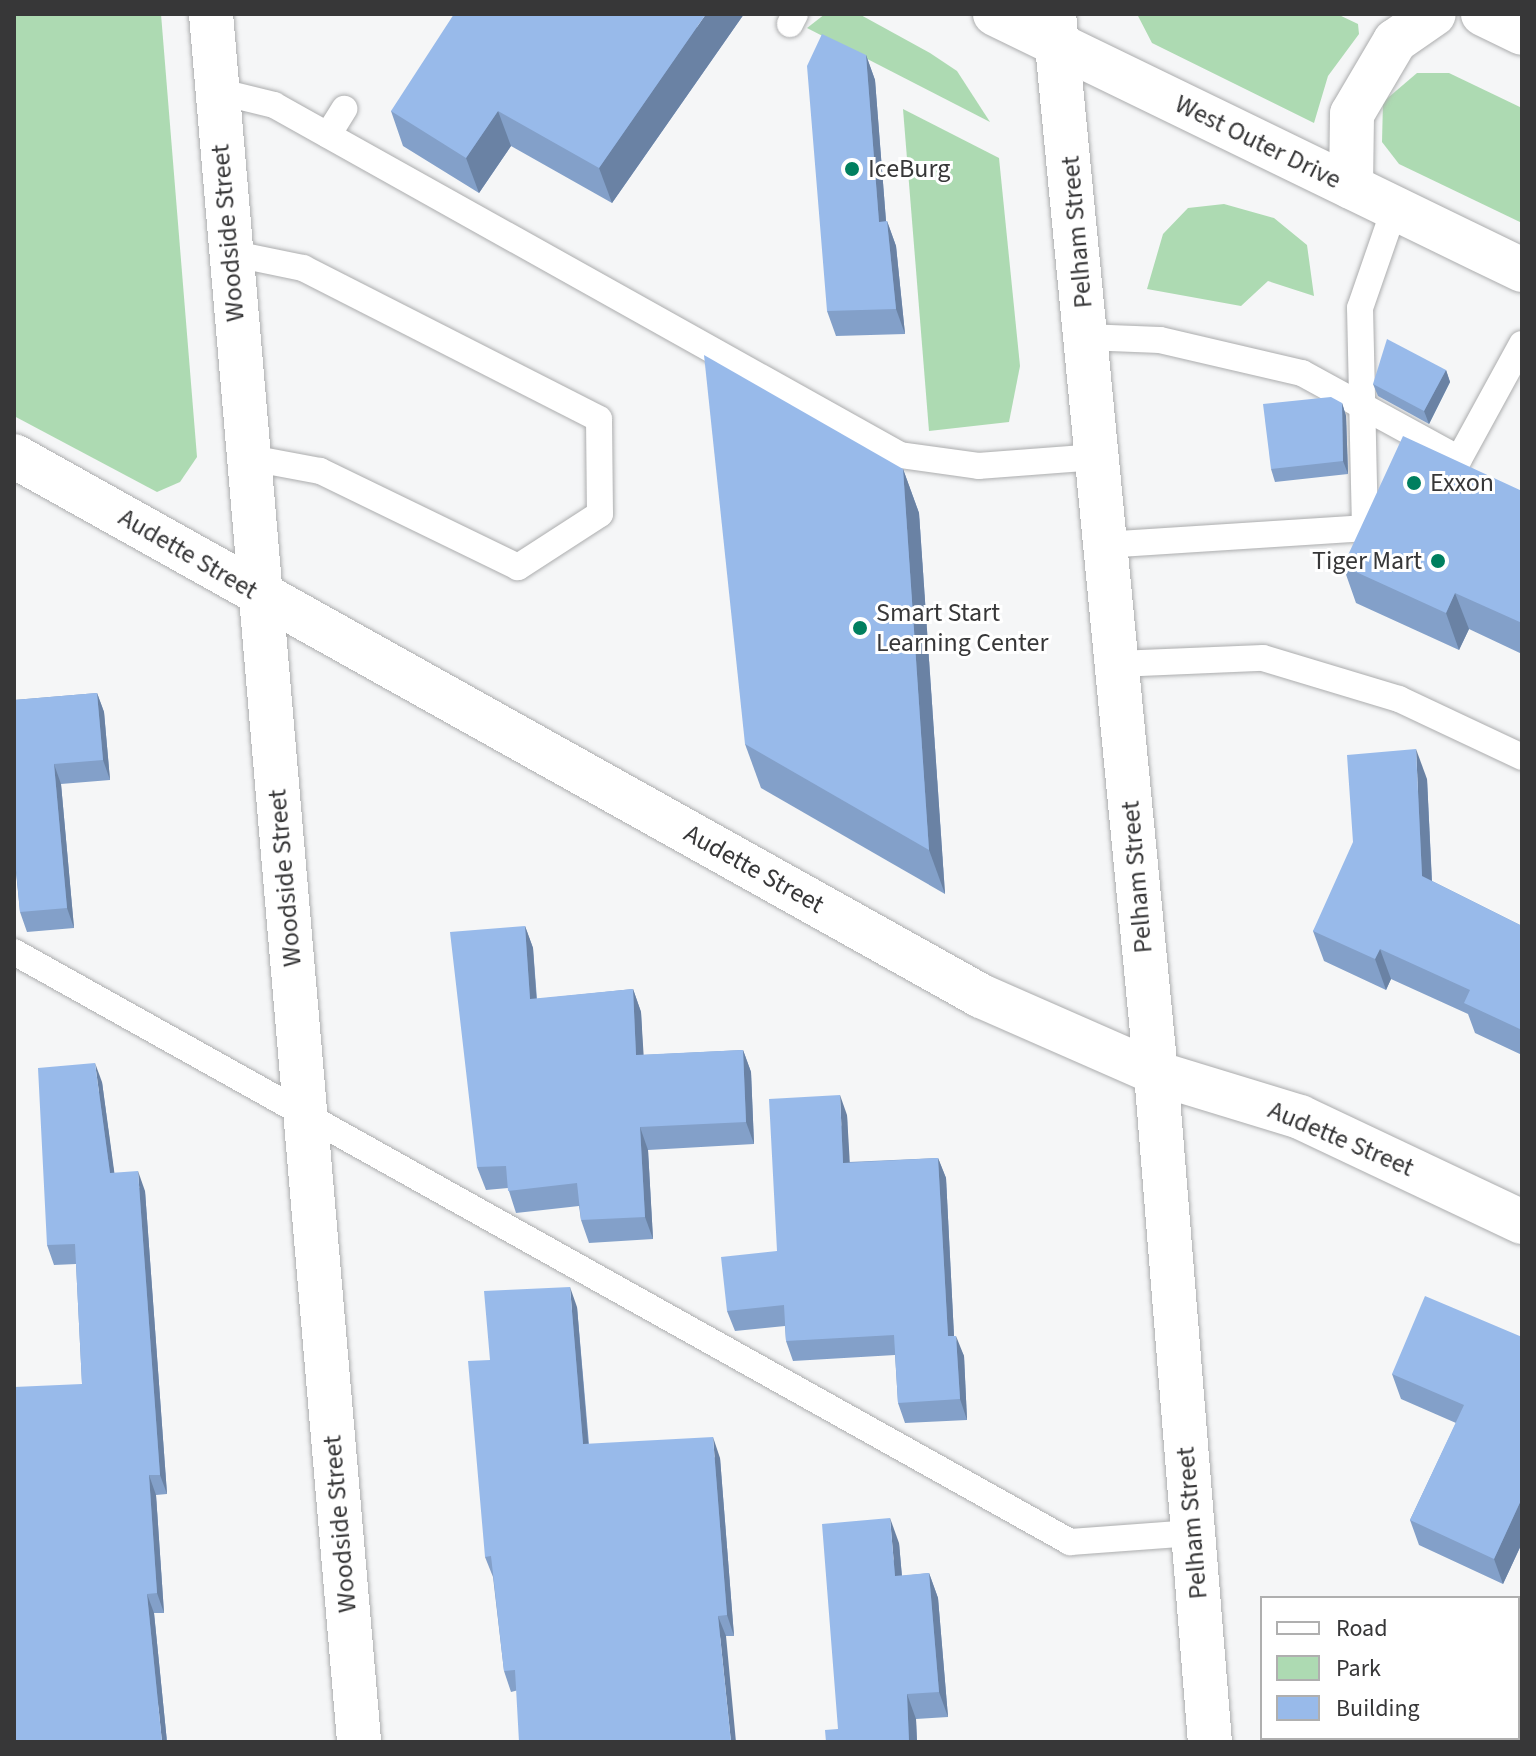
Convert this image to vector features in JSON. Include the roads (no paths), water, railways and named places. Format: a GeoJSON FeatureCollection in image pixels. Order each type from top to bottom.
{"type":"FeatureCollection","features":[{"type":"Feature","properties":{"kind":"street","name":"Woodside Street"},"geometry":{"type":"LineString","coordinates":[[211,14],[245,457],[359,1742]]}},
{"type":"Feature","properties":{"kind":"street","name":"West Outer Drive"},"geometry":{"type":"LineString","coordinates":[[995,14],[1055,30],[1351,187],[1522,270]]}},
{"type":"Feature","properties":{"kind":"street"},"geometry":{"type":"LineString","coordinates":[[1351,187],[1352,114],[1395,41],[1434,14]]}},
{"type":"Feature","properties":{"kind":"street"},"geometry":{"type":"LineString","coordinates":[[1483,14],[1522,33]]}},
{"type":"Feature","properties":{"kind":"street","name":"Pelham Street"},"geometry":{"type":"LineString","coordinates":[[1055,30],[1156,1073],[1210,1742]]}},
{"type":"Feature","properties":{"kind":"street","name":"Audette Street"},"geometry":{"type":"LineString","coordinates":[[14,456],[981,996],[1156,1073],[1300,1117],[1522,1222]]}},
{"type":"Feature","properties":{"kind":"lane"},"geometry":{"type":"LineString","coordinates":[[217,91],[274,105],[900,455],[978,466],[1097,457]]}},
{"type":"Feature","properties":{"kind":"lane"},"geometry":{"type":"LineString","coordinates":[[328,135],[344,109]]}},
{"type":"Feature","properties":{"kind":"lane"},"geometry":{"type":"LineString","coordinates":[[1105,545],[1365,528],[1366,409],[1360,308],[1395,207]]}},
{"type":"Feature","properties":{"kind":"lane"},"geometry":{"type":"LineString","coordinates":[[230,253],[303,268],[599,419],[600,514],[518,567],[320,471],[245,457]]}},
{"type":"Feature","properties":{"kind":"lane"},"geometry":{"type":"LineString","coordinates":[[1085,337],[1160,340],[1302,373],[1459,459],[1522,344]]}},
{"type":"Feature","properties":{"kind":"lane"},"geometry":{"type":"LineString","coordinates":[[1117,664],[1263,658],[1399,699],[1522,757]]}},
{"type":"Feature","properties":{"kind":"lane"},"geometry":{"type":"LineString","coordinates":[[14,952],[1070,1542],[1193,1533]]}},
{"type":"Feature","properties":{"kind":"place","name":"IceBurg"},"geometry":{"type":"Point","coordinates":[852,169]}},
{"type":"Feature","properties":{"kind":"place","name":"Exxon"},"geometry":{"type":"Point","coordinates":[1414,483]}},
{"type":"Feature","properties":{"kind":"place","name":"Tiger Mart"},"geometry":{"type":"Point","coordinates":[1438,561]}},
{"type":"Feature","properties":{"kind":"place","name":"Smart Start Learning Center"},"geometry":{"type":"Point","coordinates":[860,628]}}]}
